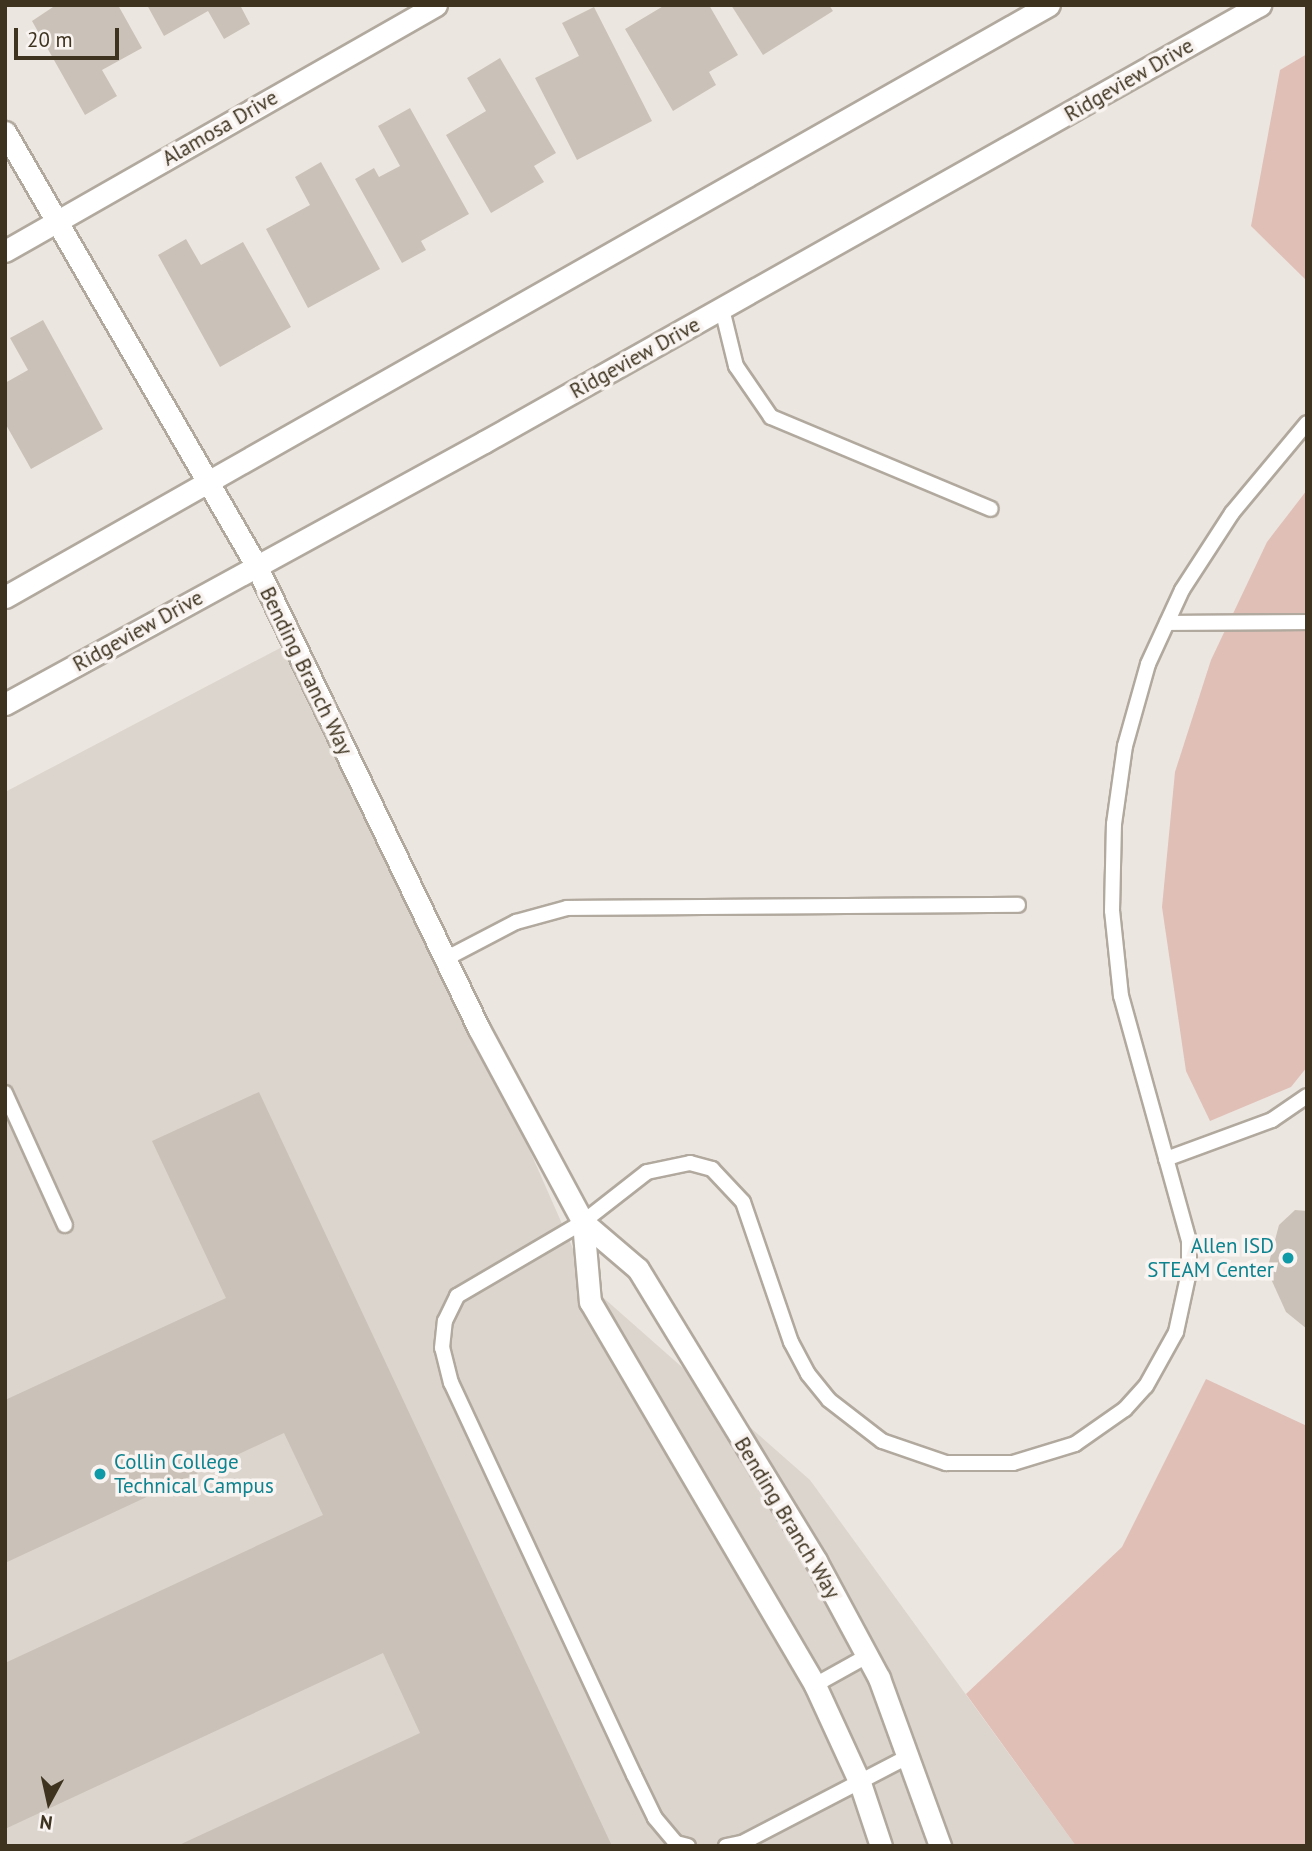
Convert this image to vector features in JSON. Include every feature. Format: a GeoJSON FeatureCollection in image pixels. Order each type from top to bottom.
{"type":"FeatureCollection","features":[{"type":"Feature","properties":{"kind":"street","name":"Alamosa Drive"},"geometry":{"type":"LineString","coordinates":[[5,251],[436,5]]}},
{"type":"Feature","properties":{"kind":"street"},"geometry":{"type":"LineString","coordinates":[[5,597],[1049,5]]}},
{"type":"Feature","properties":{"kind":"street","name":"Ridgeview Drive"},"geometry":{"type":"LineString","coordinates":[[5,704],[722,309],[1260,5]]}},
{"type":"Feature","properties":{"kind":"street","name":"Bending Branch Way"},"geometry":{"type":"LineString","coordinates":[[5,132],[256,565],[479,1029],[583,1222],[638,1269],[816,1561],[867,1656],[909,1756],[940,1846]]}},
{"type":"Feature","properties":{"kind":"street","name":"Bending Branch Way"},"geometry":{"type":"LineString","coordinates":[[583,1222],[590,1302],[815,1685],[860,1783],[881,1846]]}},
{"type":"Feature","properties":{"kind":"lane"},"geometry":{"type":"LineString","coordinates":[[722,309],[736,366],[771,417],[991,509]]}},
{"type":"Feature","properties":{"kind":"lane"},"geometry":{"type":"LineString","coordinates":[[688,1846],[676,1843],[655,1818],[451,1383],[442,1348],[445,1321],[457,1296],[583,1222],[647,1172],[690,1163],[712,1169],[743,1202],[791,1342],[829,1400],[883,1441],[913,1454],[957,1464],[1013,1463],[1046,1455],[1101,1428],[1146,1386],[1177,1332],[1189,1272],[1189,1241],[1121,996],[1112,911],[1114,824],[1125,746],[1148,664],[1167,623],[1232,513],[1307,423]]}},
{"type":"Feature","properties":{"kind":"lane"},"geometry":{"type":"LineString","coordinates":[[1167,623],[1307,622]]}},
{"type":"Feature","properties":{"kind":"lane"},"geometry":{"type":"LineString","coordinates":[[447,958],[516,922],[567,908],[1018,905]]}},
{"type":"Feature","properties":{"kind":"lane"},"geometry":{"type":"LineString","coordinates":[[5,1093],[65,1225]]}},
{"type":"Feature","properties":{"kind":"lane"},"geometry":{"type":"LineString","coordinates":[[1166,1159],[1272,1120],[1307,1096]]}},
{"type":"Feature","properties":{"kind":"lane"},"geometry":{"type":"LineString","coordinates":[[815,1685],[867,1656]]}},
{"type":"Feature","properties":{"kind":"lane"},"geometry":{"type":"LineString","coordinates":[[726,1846],[742,1843],[909,1756]]}},
{"type":"Feature","properties":{"kind":"shaded area"},"geometry":{"type":"Polygon","coordinates":[[[1307,54],[1307,281],[1251,226],[1280,70],[1307,54]]]}},
{"type":"Feature","properties":{"kind":"shaded area"},"geometry":{"type":"Polygon","coordinates":[[[1307,490],[1307,1067],[1291,1087],[1210,1121],[1186,1071],[1162,907],[1175,772],[1211,660],[1267,542],[1307,490]]]}},
{"type":"Feature","properties":{"kind":"shaded area"},"geometry":{"type":"Polygon","coordinates":[[[303,636],[589,1285],[810,1480],[1076,1846],[5,1846],[5,792],[303,636]]]}},
{"type":"Feature","properties":{"kind":"shaded area"},"geometry":{"type":"Polygon","coordinates":[[[1206,1379],[1307,1426],[1307,1846],[1076,1846],[966,1694],[1122,1547],[1206,1379]]]}},
{"type":"Feature","properties":{"kind":"building"},"geometry":{"type":"Polygon","coordinates":[[[56,5],[118,5],[142,48],[102,70],[117,96],[85,115],[32,21],[56,5]]]}},
{"type":"Feature","properties":{"kind":"building"},"geometry":{"type":"Polygon","coordinates":[[[147,5],[240,5],[250,24],[224,39],[208,11],[164,36],[147,5]]]}},
{"type":"Feature","properties":{"kind":"building"},"geometry":{"type":"Polygon","coordinates":[[[665,5],[709,5],[738,55],[709,72],[716,85],[673,111],[625,29],[665,5]]]}},
{"type":"Feature","properties":{"kind":"building"},"geometry":{"type":"Polygon","coordinates":[[[731,5],[829,5],[833,11],[763,55],[731,5]]]}},
{"type":"Feature","properties":{"kind":"building"},"geometry":{"type":"Polygon","coordinates":[[[594,7],[652,121],[577,160],[535,78],[579,56],[562,23],[594,7]]]}},
{"type":"Feature","properties":{"kind":"building"},"geometry":{"type":"Polygon","coordinates":[[[500,58],[556,153],[534,166],[544,182],[491,213],[446,135],[486,111],[467,78],[500,58]]]}},
{"type":"Feature","properties":{"kind":"building"},"geometry":{"type":"Polygon","coordinates":[[[410,108],[469,214],[421,241],[426,250],[402,263],[355,179],[374,168],[379,177],[400,166],[378,126],[410,108]]]}},
{"type":"Feature","properties":{"kind":"building"},"geometry":{"type":"Polygon","coordinates":[[[321,162],[380,269],[308,308],[266,229],[310,205],[295,177],[321,162]]]}},
{"type":"Feature","properties":{"kind":"building"},"geometry":{"type":"Polygon","coordinates":[[[186,239],[201,265],[243,242],[291,327],[220,367],[158,255],[186,239]]]}},
{"type":"Feature","properties":{"kind":"building"},"geometry":{"type":"Polygon","coordinates":[[[43,320],[103,429],[31,469],[5,423],[5,383],[28,370],[10,338],[43,320]]]}},
{"type":"Feature","properties":{"kind":"building","name":"Collin College Technical Campus"},"geometry":{"type":"Polygon","coordinates":[[[259,1092],[612,1846],[177,1846],[420,1733],[383,1653],[5,1829],[5,1663],[323,1515],[284,1433],[5,1563],[5,1400],[226,1298],[152,1141],[259,1092]]]}},
{"type":"Feature","properties":{"kind":"building","name":"Allen ISD STEAM Center"},"geometry":{"type":"Polygon","coordinates":[[[1295,1210],[1307,1211],[1307,1329],[1286,1312],[1267,1270],[1279,1225],[1295,1210]]]}},
{"type":"Feature","properties":{"kind":"place","name":"Allen ISD STEAM Center"},"geometry":{"type":"Point","coordinates":[1288,1258]}},
{"type":"Feature","properties":{"kind":"place","name":"Collin College Technical Campus"},"geometry":{"type":"Point","coordinates":[100,1474]}}]}
